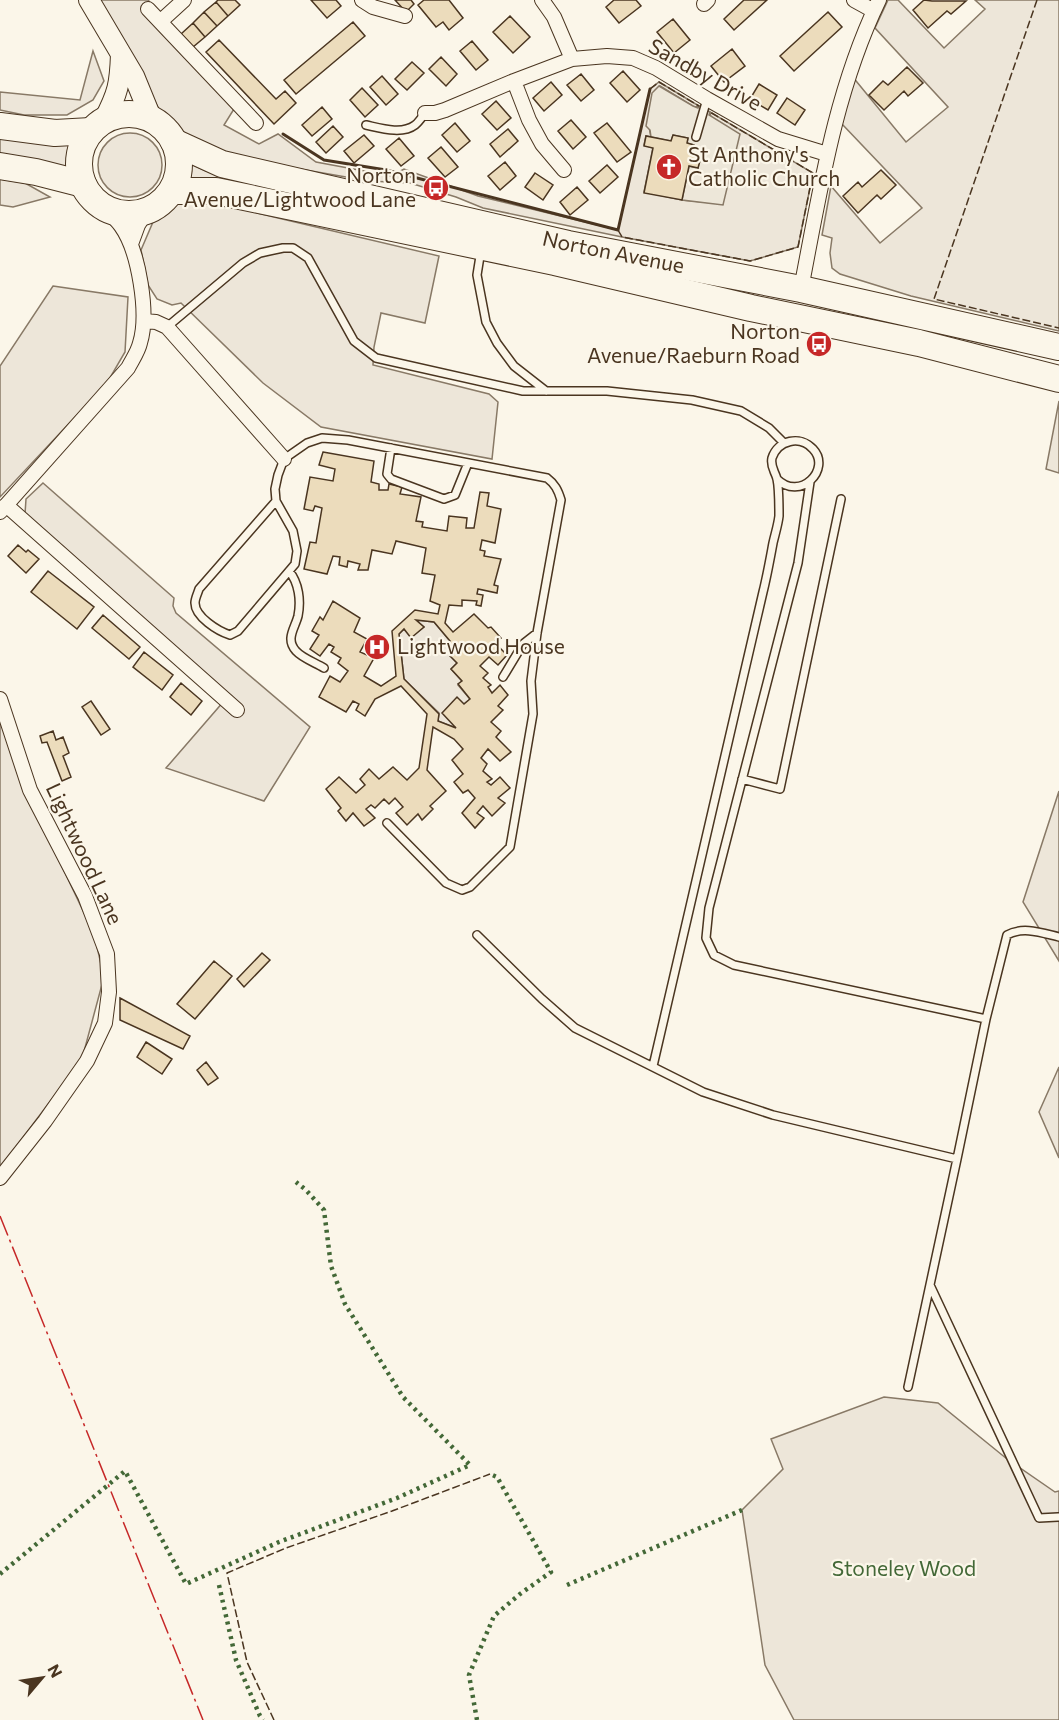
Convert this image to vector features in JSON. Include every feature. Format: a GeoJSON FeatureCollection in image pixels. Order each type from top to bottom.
{"type":"FeatureCollection","features":[{"type":"Feature","properties":{"kind":"highway"},"geometry":{"type":"LineString","coordinates":[[0,126],[55,133],[98,125],[124,114],[138,115],[152,120],[165,129],[174,142],[178,154],[177,179],[172,191],[161,203],[147,211],[132,214],[116,213],[91,197],[83,184],[79,171],[80,156],[84,143],[98,125]]}},
{"type":"Feature","properties":{"kind":"highway","name":"Norton Avenue"},"geometry":{"type":"LineString","coordinates":[[174,142],[222,164],[568,244],[801,290],[1059,348]]}},
{"type":"Feature","properties":{"kind":"highway"},"geometry":{"type":"LineString","coordinates":[[0,166],[83,184]]}},
{"type":"Feature","properties":{"kind":"highway","name":"Norton Avenue"},"geometry":{"type":"LineString","coordinates":[[172,191],[216,191],[482,246],[751,308],[919,343],[1059,379]]}},
{"type":"Feature","properties":{"kind":"street"},"geometry":{"type":"LineString","coordinates":[[89,0],[134,76],[152,120]]}},
{"type":"Feature","properties":{"kind":"street"},"geometry":{"type":"LineString","coordinates":[[161,21],[184,0]]}},
{"type":"Feature","properties":{"kind":"street"},"geometry":{"type":"LineString","coordinates":[[362,0],[373,7],[405,16]]}},
{"type":"Feature","properties":{"kind":"street"},"geometry":{"type":"LineString","coordinates":[[542,0],[554,17],[572,59]]}},
{"type":"Feature","properties":{"kind":"street"},"geometry":{"type":"LineString","coordinates":[[801,290],[826,154],[839,108],[876,6],[854,0]]}},
{"type":"Feature","properties":{"kind":"street"},"geometry":{"type":"LineString","coordinates":[[148,9],[256,123]]}},
{"type":"Feature","properties":{"kind":"street"},"geometry":{"type":"LineString","coordinates":[[98,125],[114,101],[118,88],[120,54]]}},
{"type":"Feature","properties":{"kind":"street","name":"Sandby Drive"},"geometry":{"type":"LineString","coordinates":[[425,114],[445,110],[572,59],[607,56],[633,58],[656,68],[778,139],[826,154]]}},
{"type":"Feature","properties":{"kind":"street"},"geometry":{"type":"LineString","coordinates":[[514,81],[529,120],[542,144],[564,170]]}},
{"type":"Feature","properties":{"kind":"street"},"geometry":{"type":"LineString","coordinates":[[102,206],[121,225],[131,244],[141,290],[144,321],[140,344],[128,368],[3,508],[237,710]]}},
{"type":"Feature","properties":{"kind":"street"},"geometry":{"type":"LineString","coordinates":[[131,244],[138,225],[147,211]]}},
{"type":"Feature","properties":{"kind":"street"},"geometry":{"type":"LineString","coordinates":[[144,321],[156,322],[167,327],[284,459]]}},
{"type":"Feature","properties":{"kind":"street","name":"Lightwood Lane"},"geometry":{"type":"LineString","coordinates":[[0,699],[30,789],[85,896],[107,954],[109,992],[105,1023],[87,1061],[45,1121],[0,1178]]}},
{"type":"Feature","properties":{"kind":"lane"},"geometry":{"type":"LineString","coordinates":[[696,137],[707,99]]}},
{"type":"Feature","properties":{"kind":"lane"},"geometry":{"type":"LineString","coordinates":[[366,125],[392,130],[406,129],[416,125],[425,114]]}},
{"type":"Feature","properties":{"kind":"lane"},"geometry":{"type":"LineString","coordinates":[[482,246],[477,275],[486,322],[497,343],[514,366],[546,391]]}},
{"type":"Feature","properties":{"kind":"lane"},"geometry":{"type":"LineString","coordinates":[[167,327],[243,263],[260,253],[293,248],[308,258],[354,341],[376,358],[523,391],[607,391],[692,400],[741,411],[769,428],[784,443]]}},
{"type":"Feature","properties":{"kind":"lane"},"geometry":{"type":"LineString","coordinates":[[276,501],[199,589],[195,602],[196,610],[211,626],[230,635],[238,631],[295,564],[297,551],[293,531],[276,501],[275,489],[284,459],[307,443],[322,438],[348,440],[547,478],[554,484],[561,500],[537,633],[531,681],[534,714],[510,848],[470,887],[462,890],[446,883],[387,823]]}},
{"type":"Feature","properties":{"kind":"lane"},"geometry":{"type":"LineString","coordinates":[[653,1066],[779,517],[777,479],[771,465],[773,456],[784,443],[792,441],[801,441],[815,452],[818,460],[817,471],[810,482],[798,563],[709,908],[706,938],[714,955],[734,965],[986,1019]]}},
{"type":"Feature","properties":{"kind":"lane"},"geometry":{"type":"LineString","coordinates":[[391,448],[387,474],[391,479],[444,499],[455,495],[468,463]]}},
{"type":"Feature","properties":{"kind":"lane"},"geometry":{"type":"LineString","coordinates":[[777,479],[788,486],[796,487],[810,482]]}},
{"type":"Feature","properties":{"kind":"lane"},"geometry":{"type":"LineString","coordinates":[[742,779],[780,789],[841,499]]}},
{"type":"Feature","properties":{"kind":"lane"},"geometry":{"type":"LineString","coordinates":[[289,571],[295,578],[298,593],[298,616],[292,630],[291,642],[296,652],[324,668]]}},
{"type":"Feature","properties":{"kind":"lane"},"geometry":{"type":"LineString","coordinates":[[503,677],[523,644],[537,633]]}},
{"type":"Feature","properties":{"kind":"lane"},"geometry":{"type":"LineString","coordinates":[[908,1387],[986,1019],[1007,935],[1014,931],[1028,930],[1059,937]]}},
{"type":"Feature","properties":{"kind":"lane"},"geometry":{"type":"LineString","coordinates":[[477,935],[575,1028],[704,1092],[773,1115],[957,1159]]}},
{"type":"Feature","properties":{"kind":"lane"},"geometry":{"type":"LineString","coordinates":[[930,1285],[1039,1518],[1058,1517]]}},
{"type":"Feature","properties":{"kind":"green space"},"geometry":{"type":"Polygon","coordinates":[[[98,0],[148,0],[234,109],[224,125],[259,144],[278,134],[316,162],[391,176],[404,169],[478,196],[618,230],[650,89],[659,82],[699,106],[694,107],[660,86],[649,127],[651,137],[646,136],[644,145],[653,148],[644,192],[682,200],[723,204],[710,112],[813,173],[798,247],[750,261],[483,208],[410,183],[369,181],[242,159],[188,141],[162,115],[98,0]]]}},
{"type":"Feature","properties":{"kind":"green space"},"geometry":{"type":"Polygon","coordinates":[[[888,0],[898,0],[944,48],[985,9],[975,0],[1059,0],[1059,331],[911,296],[840,274],[832,268],[830,253],[832,238],[822,235],[831,186],[880,243],[922,208],[842,124],[852,76],[906,142],[948,107],[875,28],[888,0]]]}},
{"type":"Feature","properties":{"kind":"green space"},"geometry":{"type":"Polygon","coordinates":[[[93,51],[104,81],[93,100],[67,115],[24,115],[0,110],[0,92],[80,100],[93,51]]]}},
{"type":"Feature","properties":{"kind":"green space"},"geometry":{"type":"Polygon","coordinates":[[[124,133],[136,133],[153,142],[160,153],[162,165],[160,177],[153,188],[136,197],[124,197],[112,192],[103,183],[98,171],[98,159],[103,147],[112,138],[124,133]]]}},
{"type":"Feature","properties":{"kind":"green space"},"geometry":{"type":"Polygon","coordinates":[[[0,136],[75,145],[72,151],[71,172],[0,157],[0,136]]]}},
{"type":"Feature","properties":{"kind":"green space"},"geometry":{"type":"Polygon","coordinates":[[[187,162],[206,171],[342,202],[340,211],[184,181],[187,162]]]}},
{"type":"Feature","properties":{"kind":"green space"},"geometry":{"type":"Polygon","coordinates":[[[0,179],[25,183],[50,197],[13,207],[0,205],[0,179]]]}},
{"type":"Feature","properties":{"kind":"green space"},"geometry":{"type":"Polygon","coordinates":[[[197,197],[220,200],[257,213],[439,256],[425,323],[381,313],[373,365],[489,394],[498,402],[492,459],[321,427],[263,383],[181,303],[172,305],[157,299],[148,285],[141,250],[153,222],[171,206],[197,197]]]}},
{"type":"Feature","properties":{"kind":"green space"},"geometry":{"type":"Polygon","coordinates":[[[53,286],[128,297],[125,352],[107,383],[0,497],[0,366],[53,286]]]}},
{"type":"Feature","properties":{"kind":"green space"},"geometry":{"type":"Polygon","coordinates":[[[1059,401],[1059,473],[1046,469],[1059,401]]]}},
{"type":"Feature","properties":{"kind":"green space"},"geometry":{"type":"Polygon","coordinates":[[[43,483],[174,598],[173,606],[176,613],[310,727],[264,801],[166,768],[224,701],[25,514],[26,499],[43,483]]]}},
{"type":"Feature","properties":{"kind":"green space"},"geometry":{"type":"Polygon","coordinates":[[[416,620],[434,622],[450,641],[454,653],[451,656],[457,663],[451,669],[462,681],[458,685],[470,699],[464,704],[456,728],[438,721],[439,713],[404,679],[399,634],[404,629],[411,637],[424,627],[416,620]]]}},
{"type":"Feature","properties":{"kind":"green space"},"geometry":{"type":"Polygon","coordinates":[[[0,720],[21,780],[94,934],[104,977],[82,1059],[0,1168],[0,720]]]}},
{"type":"Feature","properties":{"kind":"green space"},"geometry":{"type":"Polygon","coordinates":[[[1059,791],[1059,961],[1023,902],[1059,791]]]}},
{"type":"Feature","properties":{"kind":"green space"},"geometry":{"type":"Polygon","coordinates":[[[1059,1067],[1059,1158],[1039,1112],[1059,1067]]]}},
{"type":"Feature","properties":{"kind":"green space","name":"Stoneley Wood"},"geometry":{"type":"Polygon","coordinates":[[[884,1397],[938,1403],[1007,1459],[1055,1492],[1059,1491],[1059,1720],[794,1720],[765,1665],[742,1510],[783,1469],[771,1439],[884,1397]]]}},
{"type":"Feature","properties":{"kind":"shaded area"},"geometry":{"type":"Polygon","coordinates":[[[659,86],[693,106],[698,108],[699,106],[710,112],[709,115],[740,134],[723,205],[682,200],[689,166],[698,168],[700,157],[692,155],[694,145],[687,143],[688,138],[673,135],[671,141],[651,137],[650,130],[646,126],[652,93],[659,86]]]}},
{"type":"Feature","properties":{"kind":"building"},"geometry":{"type":"Polygon","coordinates":[[[235,0],[240,5],[228,16],[216,2],[235,0]]]}},
{"type":"Feature","properties":{"kind":"building"},"geometry":{"type":"Polygon","coordinates":[[[311,0],[336,0],[341,6],[327,18],[311,0]]]}},
{"type":"Feature","properties":{"kind":"building"},"geometry":{"type":"Polygon","coordinates":[[[395,0],[411,0],[414,4],[406,12],[395,0]]]}},
{"type":"Feature","properties":{"kind":"building"},"geometry":{"type":"Polygon","coordinates":[[[424,0],[449,0],[463,18],[449,30],[443,22],[436,27],[418,5],[424,0]]]}},
{"type":"Feature","properties":{"kind":"building"},"geometry":{"type":"Polygon","coordinates":[[[614,0],[636,0],[641,6],[619,23],[606,7],[614,0]]]}},
{"type":"Feature","properties":{"kind":"building"},"geometry":{"type":"Polygon","coordinates":[[[744,0],[767,0],[734,30],[724,19],[744,0]]]}},
{"type":"Feature","properties":{"kind":"building"},"geometry":{"type":"Polygon","coordinates":[[[924,0],[966,1],[951,14],[947,11],[928,28],[913,10],[924,0]]]}},
{"type":"Feature","properties":{"kind":"building"},"geometry":{"type":"Polygon","coordinates":[[[216,2],[228,16],[217,26],[204,12],[216,2]]]}},
{"type":"Feature","properties":{"kind":"building"},"geometry":{"type":"Polygon","coordinates":[[[204,12],[217,26],[205,37],[193,23],[204,12]]]}},
{"type":"Feature","properties":{"kind":"building"},"geometry":{"type":"Polygon","coordinates":[[[828,12],[842,27],[794,71],[780,56],[828,12]]]}},
{"type":"Feature","properties":{"kind":"building"},"geometry":{"type":"Polygon","coordinates":[[[510,16],[530,37],[513,53],[493,32],[510,16]]]}},
{"type":"Feature","properties":{"kind":"building"},"geometry":{"type":"Polygon","coordinates":[[[673,19],[690,40],[674,53],[657,32],[673,19]]]}},
{"type":"Feature","properties":{"kind":"building"},"geometry":{"type":"Polygon","coordinates":[[[353,22],[365,36],[296,94],[284,80],[353,22]]]}},
{"type":"Feature","properties":{"kind":"building"},"geometry":{"type":"Polygon","coordinates":[[[193,23],[205,37],[193,47],[181,34],[193,23]]]}},
{"type":"Feature","properties":{"kind":"building"},"geometry":{"type":"Polygon","coordinates":[[[219,40],[276,99],[285,91],[296,103],[274,124],[206,52],[219,40]]]}},
{"type":"Feature","properties":{"kind":"building"},"geometry":{"type":"Polygon","coordinates":[[[472,41],[488,60],[476,70],[460,51],[472,41]]]}},
{"type":"Feature","properties":{"kind":"building"},"geometry":{"type":"Polygon","coordinates":[[[732,49],[745,66],[724,82],[711,66],[732,49]]]}},
{"type":"Feature","properties":{"kind":"building"},"geometry":{"type":"Polygon","coordinates":[[[441,57],[457,74],[446,86],[429,69],[441,57]]]}},
{"type":"Feature","properties":{"kind":"building"},"geometry":{"type":"Polygon","coordinates":[[[412,62],[424,73],[407,90],[395,79],[412,62]]]}},
{"type":"Feature","properties":{"kind":"building"},"geometry":{"type":"Polygon","coordinates":[[[907,67],[923,83],[908,96],[904,91],[884,110],[869,95],[883,81],[888,85],[907,67]]]}},
{"type":"Feature","properties":{"kind":"building"},"geometry":{"type":"Polygon","coordinates":[[[623,71],[640,90],[627,102],[610,83],[623,71]]]}},
{"type":"Feature","properties":{"kind":"building"},"geometry":{"type":"Polygon","coordinates":[[[581,74],[594,90],[581,101],[567,85],[581,74]]]}},
{"type":"Feature","properties":{"kind":"building"},"geometry":{"type":"Polygon","coordinates":[[[382,76],[398,94],[386,105],[370,87],[382,76]]]}},
{"type":"Feature","properties":{"kind":"building"},"geometry":{"type":"Polygon","coordinates":[[[551,82],[562,95],[544,111],[533,98],[551,82]]]}},
{"type":"Feature","properties":{"kind":"building"},"geometry":{"type":"Polygon","coordinates":[[[759,84],[777,95],[768,110],[750,99],[759,84]]]}},
{"type":"Feature","properties":{"kind":"building"},"geometry":{"type":"Polygon","coordinates":[[[362,88],[378,105],[365,117],[350,100],[362,88]]]}},
{"type":"Feature","properties":{"kind":"building"},"geometry":{"type":"Polygon","coordinates":[[[787,98],[805,110],[795,125],[777,113],[787,98]]]}},
{"type":"Feature","properties":{"kind":"building"},"geometry":{"type":"Polygon","coordinates":[[[496,101],[511,118],[497,130],[482,114],[496,101]]]}},
{"type":"Feature","properties":{"kind":"building"},"geometry":{"type":"Polygon","coordinates":[[[322,107],[332,119],[312,136],[302,125],[322,107]]]}},
{"type":"Feature","properties":{"kind":"building"},"geometry":{"type":"Polygon","coordinates":[[[571,120],[586,137],[573,149],[558,131],[571,120]]]}},
{"type":"Feature","properties":{"kind":"building"},"geometry":{"type":"Polygon","coordinates":[[[455,123],[470,141],[457,152],[442,135],[455,123]]]}},
{"type":"Feature","properties":{"kind":"building"},"geometry":{"type":"Polygon","coordinates":[[[607,123],[631,152],[617,162],[594,133],[607,123]]]}},
{"type":"Feature","properties":{"kind":"building"},"geometry":{"type":"Polygon","coordinates":[[[333,126],[343,137],[326,153],[316,142],[333,126]]]}},
{"type":"Feature","properties":{"kind":"building"},"geometry":{"type":"Polygon","coordinates":[[[508,129],[518,141],[500,157],[490,144],[508,129]]]}},
{"type":"Feature","properties":{"kind":"building"},"geometry":{"type":"Polygon","coordinates":[[[364,135],[374,146],[354,163],[344,151],[364,135]]]}},
{"type":"Feature","properties":{"kind":"building","name":"St Anthony's Catholic Church"},"geometry":{"type":"Polygon","coordinates":[[[673,135],[688,138],[687,143],[694,145],[692,155],[701,157],[698,168],[689,166],[682,200],[644,193],[653,148],[644,146],[646,136],[671,141],[673,135]]]}},
{"type":"Feature","properties":{"kind":"building"},"geometry":{"type":"Polygon","coordinates":[[[399,138],[414,156],[401,166],[386,149],[399,138]]]}},
{"type":"Feature","properties":{"kind":"building"},"geometry":{"type":"Polygon","coordinates":[[[441,147],[458,167],[445,177],[428,158],[441,147]]]}},
{"type":"Feature","properties":{"kind":"building"},"geometry":{"type":"Polygon","coordinates":[[[505,162],[516,176],[500,190],[488,176],[505,162]]]}},
{"type":"Feature","properties":{"kind":"building"},"geometry":{"type":"Polygon","coordinates":[[[607,165],[618,177],[600,193],[589,181],[607,165]]]}},
{"type":"Feature","properties":{"kind":"building"},"geometry":{"type":"Polygon","coordinates":[[[881,170],[896,185],[881,199],[877,195],[858,213],[843,196],[858,182],[862,187],[881,170]]]}},
{"type":"Feature","properties":{"kind":"building"},"geometry":{"type":"Polygon","coordinates":[[[535,173],[553,185],[543,200],[525,187],[535,173]]]}},
{"type":"Feature","properties":{"kind":"building"},"geometry":{"type":"Polygon","coordinates":[[[577,187],[588,200],[570,215],[560,202],[577,187]]]}},
{"type":"Feature","properties":{"kind":"building"},"geometry":{"type":"Polygon","coordinates":[[[323,452],[374,461],[371,482],[379,484],[379,490],[388,490],[389,484],[402,487],[400,494],[421,497],[416,521],[423,522],[422,527],[447,531],[449,516],[467,518],[466,528],[474,528],[480,492],[489,493],[487,506],[501,509],[495,543],[482,540],[480,550],[485,551],[484,556],[501,559],[494,585],[498,586],[497,593],[478,589],[477,594],[483,595],[481,606],[476,605],[477,601],[462,600],[462,606],[449,605],[445,623],[453,632],[474,614],[501,638],[494,642],[507,655],[498,665],[489,657],[480,666],[488,673],[483,678],[491,685],[488,687],[492,693],[500,685],[508,695],[498,706],[503,710],[491,722],[501,731],[496,737],[511,752],[500,761],[488,749],[481,758],[487,764],[483,771],[492,779],[487,782],[491,785],[500,777],[510,788],[498,798],[505,803],[492,816],[483,806],[477,813],[484,818],[475,828],[462,813],[475,798],[468,790],[463,793],[454,782],[463,774],[452,760],[463,749],[454,739],[433,727],[427,770],[446,791],[430,806],[433,809],[422,820],[418,814],[407,825],[396,813],[403,807],[395,798],[389,804],[384,799],[375,808],[371,805],[366,809],[375,818],[364,826],[353,813],[346,821],[338,811],[341,808],[326,789],[339,777],[356,793],[365,785],[360,779],[369,769],[379,779],[393,767],[407,780],[419,768],[427,714],[401,686],[375,699],[365,716],[356,710],[359,704],[353,701],[346,712],[319,697],[330,676],[340,682],[348,671],[338,663],[341,658],[331,652],[334,647],[329,644],[320,656],[310,649],[319,635],[312,631],[320,617],[323,620],[333,601],[360,618],[354,632],[367,639],[360,652],[374,658],[364,676],[381,686],[396,676],[392,631],[415,610],[438,614],[440,605],[430,601],[435,575],[422,573],[426,548],[396,541],[392,554],[372,550],[368,570],[358,570],[360,564],[348,561],[347,567],[339,565],[340,557],[333,556],[327,574],[304,569],[310,542],[316,543],[322,508],[315,506],[313,511],[304,509],[310,477],[333,481],[335,469],[319,465],[323,452]],[[416,620],[424,627],[411,638],[404,629],[399,634],[404,679],[439,714],[438,721],[456,728],[442,713],[457,697],[464,704],[470,699],[458,684],[462,681],[451,669],[457,663],[450,656],[454,653],[447,644],[450,641],[434,622],[416,620]]]}},
{"type":"Feature","properties":{"kind":"building"},"geometry":{"type":"Polygon","coordinates":[[[18,545],[39,559],[26,573],[8,556],[18,545]]]}},
{"type":"Feature","properties":{"kind":"building"},"geometry":{"type":"Polygon","coordinates":[[[48,571],[94,607],[77,629],[31,592],[48,571]]]}},
{"type":"Feature","properties":{"kind":"building"},"geometry":{"type":"Polygon","coordinates":[[[103,615],[140,647],[129,659],[92,628],[103,615]]]}},
{"type":"Feature","properties":{"kind":"building"},"geometry":{"type":"Polygon","coordinates":[[[144,652],[173,675],[162,690],[133,667],[144,652]]]}},
{"type":"Feature","properties":{"kind":"building"},"geometry":{"type":"Polygon","coordinates":[[[181,683],[202,701],[191,715],[170,697],[181,683]]]}},
{"type":"Feature","properties":{"kind":"building"},"geometry":{"type":"Polygon","coordinates":[[[91,701],[110,729],[101,735],[82,707],[91,701]]]}},
{"type":"Feature","properties":{"kind":"building"},"geometry":{"type":"Polygon","coordinates":[[[53,731],[56,740],[63,737],[69,753],[63,756],[71,777],[62,781],[47,742],[42,743],[40,736],[53,731]]]}},
{"type":"Feature","properties":{"kind":"building"},"geometry":{"type":"Polygon","coordinates":[[[262,953],[270,960],[244,987],[237,979],[262,953]]]}},
{"type":"Feature","properties":{"kind":"building"},"geometry":{"type":"Polygon","coordinates":[[[214,961],[232,976],[195,1019],[177,1004],[214,961]]]}},
{"type":"Feature","properties":{"kind":"building"},"geometry":{"type":"Polygon","coordinates":[[[120,998],[190,1036],[183,1049],[120,1020],[120,998]]]}},
{"type":"Feature","properties":{"kind":"building"},"geometry":{"type":"Polygon","coordinates":[[[146,1042],[172,1059],[162,1074],[137,1057],[146,1042]]]}},
{"type":"Feature","properties":{"kind":"building"},"geometry":{"type":"Polygon","coordinates":[[[206,1062],[218,1078],[208,1085],[197,1070],[206,1062]]]}},
{"type":"Feature","properties":{"kind":"hedge"},"geometry":{"type":"LineString","coordinates":[[0,1574],[125,1471],[186,1584],[279,1542],[397,1498],[470,1465],[403,1397],[345,1304],[331,1266],[324,1210],[296,1182]]}},
{"type":"Feature","properties":{"kind":"hedge"},"geometry":{"type":"LineString","coordinates":[[477,1720],[469,1675],[494,1616],[551,1572],[497,1477],[490,1474]]}},
{"type":"Feature","properties":{"kind":"hedge"},"geometry":{"type":"LineString","coordinates":[[567,1585],[742,1510]]}},
{"type":"Feature","properties":{"kind":"hedge"},"geometry":{"type":"LineString","coordinates":[[219,1585],[236,1660],[263,1720]]}},
{"type":"Feature","properties":{"kind":"fence"},"geometry":{"type":"LineString","coordinates":[[1037,0],[934,299],[1059,328]]}},
{"type":"Feature","properties":{"kind":"fence"},"geometry":{"type":"LineString","coordinates":[[650,89],[659,82],[699,106]]}},
{"type":"Feature","properties":{"kind":"fence"},"geometry":{"type":"LineString","coordinates":[[618,230],[622,237],[750,261],[798,247],[813,173],[710,112]]}},
{"type":"Feature","properties":{"kind":"fence"},"geometry":{"type":"LineString","coordinates":[[274,1720],[247,1662],[227,1573],[286,1548],[490,1474]]}},
{"type":"Feature","properties":{"kind":"wall"},"geometry":{"type":"LineString","coordinates":[[283,134],[324,160],[386,170],[618,230],[650,89]]}},
{"type":"Feature","properties":{"kind":"power"},"geometry":{"type":"LineString","coordinates":[[0,1216],[203,1720]]}},
{"type":"Feature","properties":{"kind":"place","name":"St Anthony's Catholic Church"},"geometry":{"type":"Point","coordinates":[669,167]}},
{"type":"Feature","properties":{"kind":"place","name":"Norton Avenue/Lightwood Lane"},"geometry":{"type":"Point","coordinates":[436,188]}},
{"type":"Feature","properties":{"kind":"place","name":"Norton Avenue/Raeburn Road"},"geometry":{"type":"Point","coordinates":[819,344]}},
{"type":"Feature","properties":{"kind":"place","name":"Lightwood House"},"geometry":{"type":"Point","coordinates":[377,647]}}]}
